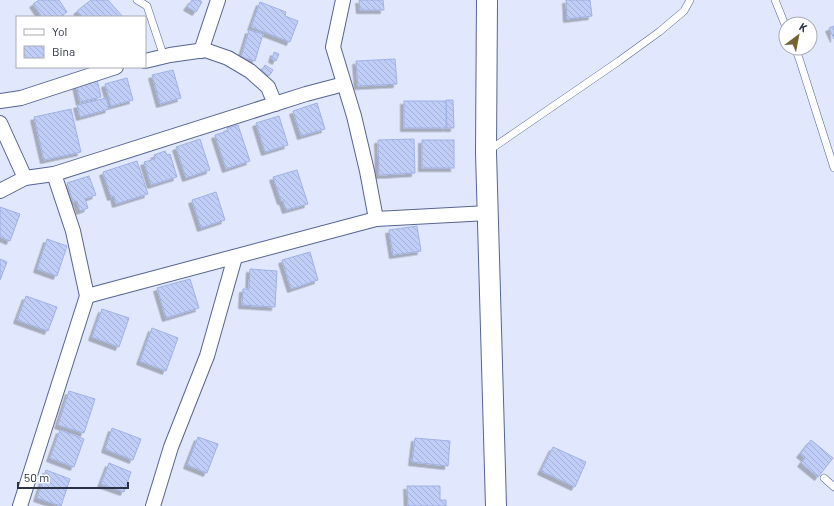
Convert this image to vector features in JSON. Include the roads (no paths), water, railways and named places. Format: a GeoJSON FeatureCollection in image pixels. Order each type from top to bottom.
{"type":"FeatureCollection","features":[{"type":"Feature","properties":{"kind":"street"},"geometry":{"type":"LineString","coordinates":[[201,51],[218,0]]}},
{"type":"Feature","properties":{"kind":"street"},"geometry":{"type":"LineString","coordinates":[[343,0],[333,47],[354,116],[367,171],[376,219]]}},
{"type":"Feature","properties":{"kind":"street"},"geometry":{"type":"LineString","coordinates":[[487,0],[486,152],[496,506]]}},
{"type":"Feature","properties":{"kind":"street"},"geometry":{"type":"LineString","coordinates":[[146,61],[205,50],[228,58],[250,71],[268,87],[275,104]]}},
{"type":"Feature","properties":{"kind":"street"},"geometry":{"type":"LineString","coordinates":[[0,101],[20,98],[113,68]]}},
{"type":"Feature","properties":{"kind":"street"},"geometry":{"type":"LineString","coordinates":[[0,191],[25,178],[54,174],[306,94],[344,84]]}},
{"type":"Feature","properties":{"kind":"street"},"geometry":{"type":"LineString","coordinates":[[0,123],[25,178]]}},
{"type":"Feature","properties":{"kind":"street"},"geometry":{"type":"LineString","coordinates":[[20,506],[87,296],[73,231],[54,174]]}},
{"type":"Feature","properties":{"kind":"street"},"geometry":{"type":"LineString","coordinates":[[87,296],[376,219],[488,213]]}},
{"type":"Feature","properties":{"kind":"street"},"geometry":{"type":"LineString","coordinates":[[153,506],[171,447],[208,356],[235,257]]}},
{"type":"Feature","properties":{"kind":"lane"},"geometry":{"type":"LineString","coordinates":[[137,0],[147,6],[164,57]]}},
{"type":"Feature","properties":{"kind":"lane"},"geometry":{"type":"LineString","coordinates":[[486,152],[619,61],[658,32],[684,11],[690,0]]}},
{"type":"Feature","properties":{"kind":"lane"},"geometry":{"type":"LineString","coordinates":[[774,0],[781,16]]}},
{"type":"Feature","properties":{"kind":"lane"},"geometry":{"type":"LineString","coordinates":[[798,56],[834,168]]}},
{"type":"Feature","properties":{"kind":"lane"},"geometry":{"type":"LineString","coordinates":[[824,478],[834,487]]}}]}
